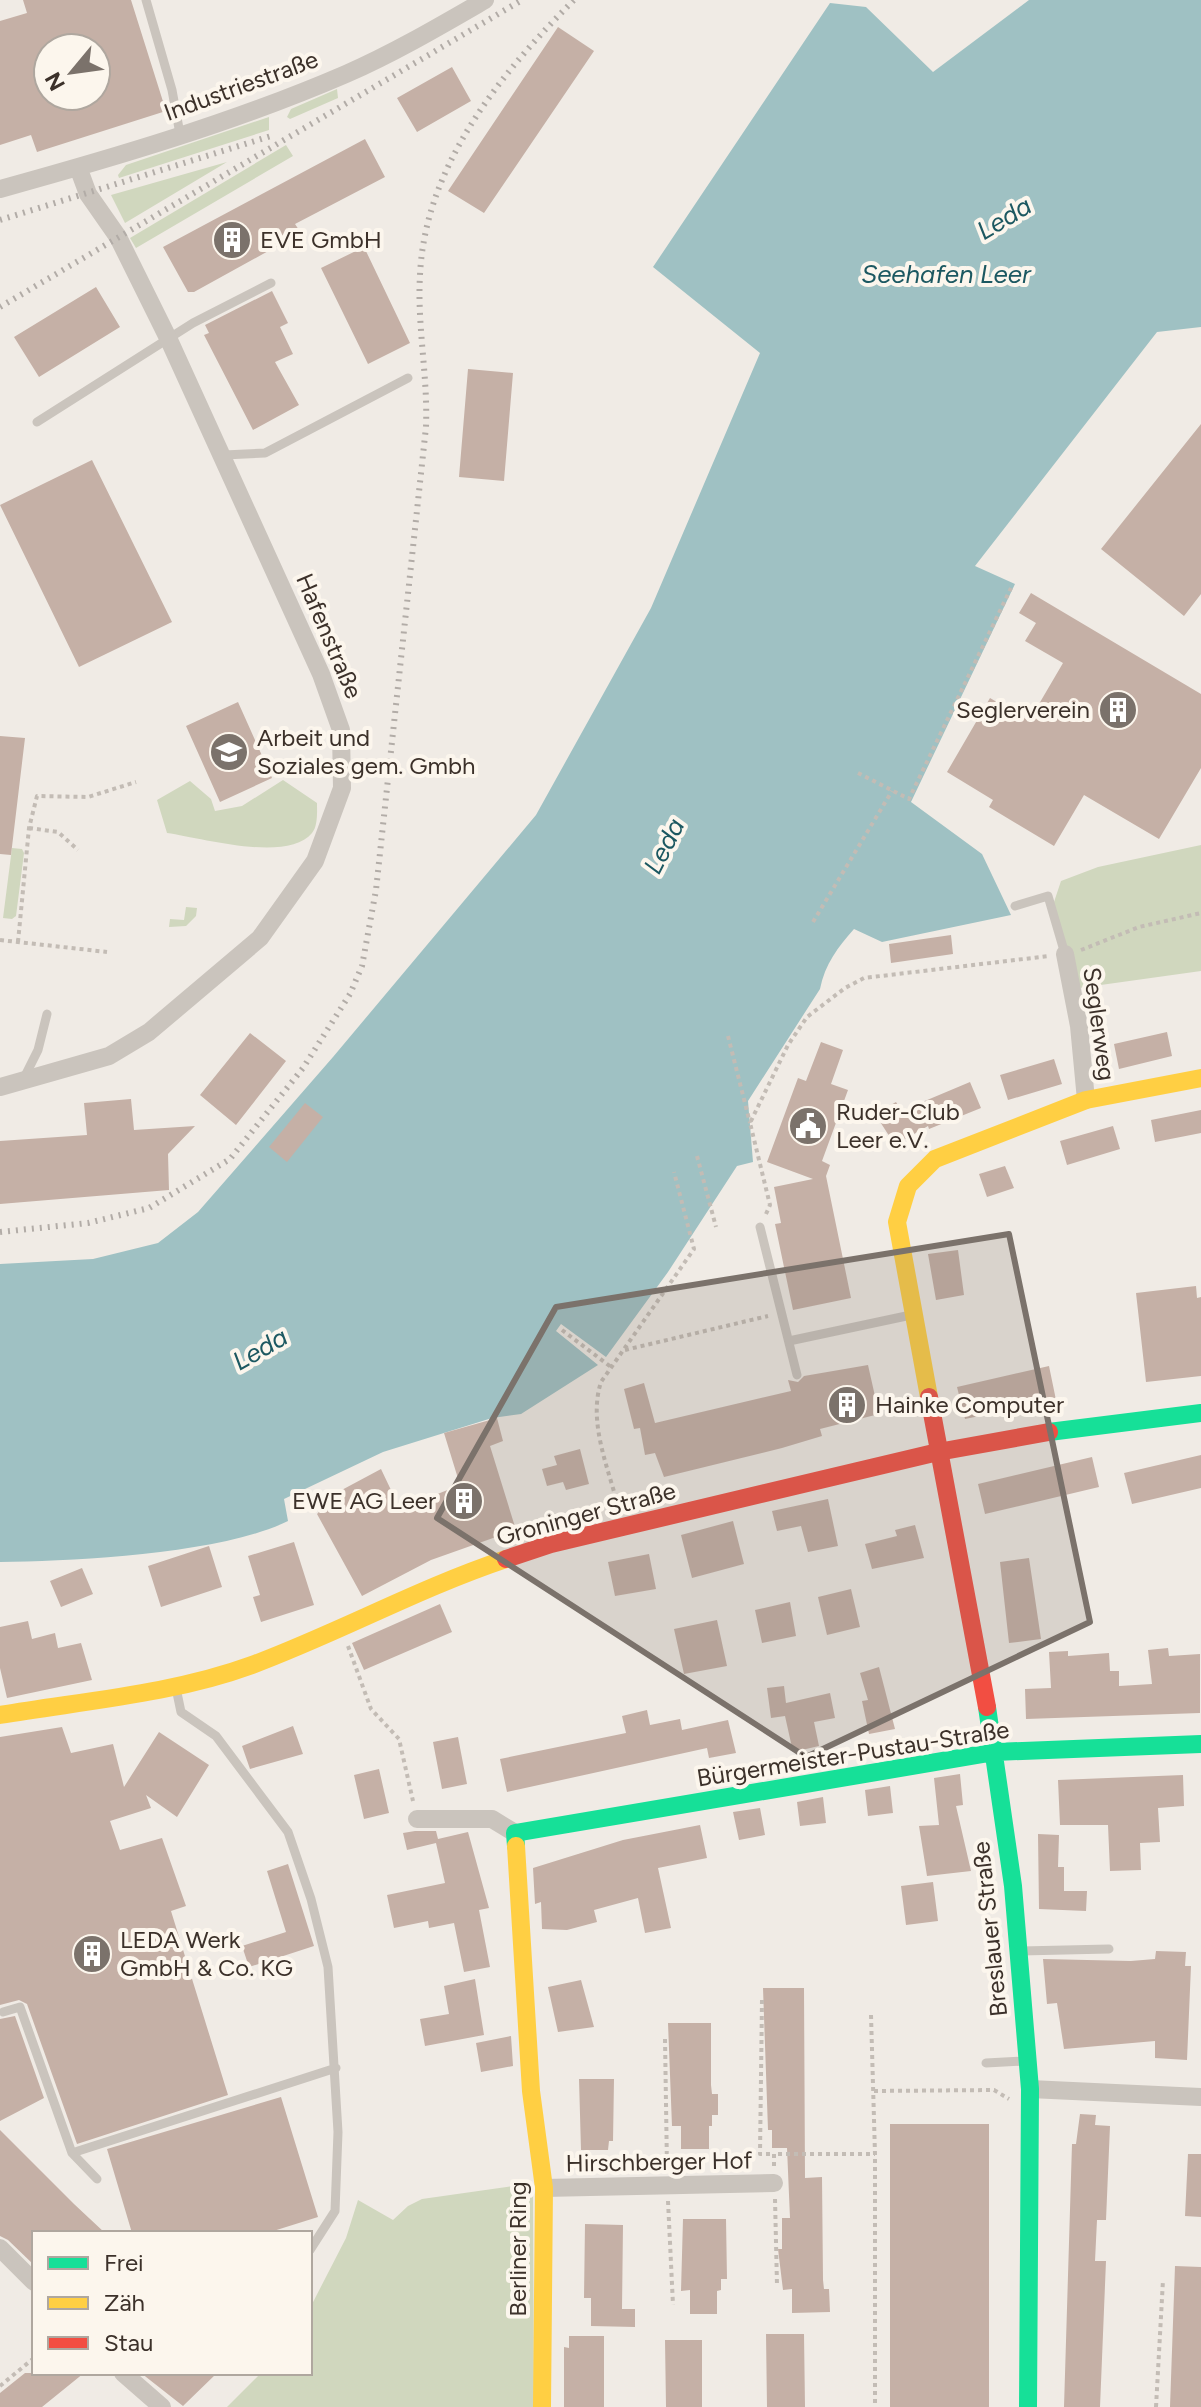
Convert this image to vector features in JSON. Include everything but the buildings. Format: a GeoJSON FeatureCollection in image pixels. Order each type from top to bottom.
{"type":"FeatureCollection","features":[{"type":"Feature","properties":{"kind":"street","name":"Industriestraße"},"geometry":{"type":"LineString","coordinates":[[0,189],[180,134],[346,74],[485,0]]}},
{"type":"Feature","properties":{"kind":"street","name":"Hafenstraße"},"geometry":{"type":"LineString","coordinates":[[0,1087],[109,1056],[149,1032],[260,938],[315,861],[342,788],[341,730],[331,702],[224,455],[118,237],[88,194],[78,167]]}},
{"type":"Feature","properties":{"kind":"street","name":"Seglerweg"},"geometry":{"type":"LineString","coordinates":[[1065,954],[1079,1026],[1086,1100]]}},
{"type":"Feature","properties":{"kind":"street","name":"Breslauer Straße"},"geometry":{"type":"LineString","coordinates":[[1028,2407],[1029,2096],[1018,1951],[995,1752],[912,1314],[897,1222],[899,1206],[918,1170],[961,1147],[1086,1100],[1201,1078]]}},
{"type":"Feature","properties":{"kind":"street","name":"Groninger Straße"},"geometry":{"type":"LineString","coordinates":[[0,1715],[175,1685],[317,1646],[343,1627],[443,1580],[551,1544],[938,1452],[1045,1432],[1201,1413]]}},
{"type":"Feature","properties":{"kind":"street","name":"Bürgermeister-Pustau-Straße"},"geometry":{"type":"LineString","coordinates":[[515,1833],[995,1752],[1201,1744]]}},
{"type":"Feature","properties":{"kind":"street"},"geometry":{"type":"LineString","coordinates":[[417,1819],[492,1819],[515,1833]]}},
{"type":"Feature","properties":{"kind":"street","name":"Berliner Ring"},"geometry":{"type":"LineString","coordinates":[[515,1833],[531,2091],[544,2188],[542,2407]]}},
{"type":"Feature","properties":{"kind":"street"},"geometry":{"type":"LineString","coordinates":[[1029,2096],[1201,2097]]}},
{"type":"Feature","properties":{"kind":"street","name":"Hirschberger Hof"},"geometry":{"type":"LineString","coordinates":[[544,2188],[774,2183]]}},
{"type":"Feature","properties":{"kind":"street"},"geometry":{"type":"LineString","coordinates":[[0,2248],[32,2280]]}},
{"type":"Feature","properties":{"kind":"street"},"geometry":{"type":"LineString","coordinates":[[125,2375],[162,2407]]}},
{"type":"Feature","properties":{"kind":"lane"},"geometry":{"type":"LineString","coordinates":[[146,0],[172,90],[180,134]]}},
{"type":"Feature","properties":{"kind":"lane"},"geometry":{"type":"LineString","coordinates":[[37,422],[193,323],[271,283]]}},
{"type":"Feature","properties":{"kind":"lane"},"geometry":{"type":"LineString","coordinates":[[224,455],[265,453],[408,378]]}},
{"type":"Feature","properties":{"kind":"lane"},"geometry":{"type":"LineString","coordinates":[[1015,906],[1048,896],[1065,954]]}},
{"type":"Feature","properties":{"kind":"lane"},"geometry":{"type":"LineString","coordinates":[[23,1081],[38,1050],[47,1014]]}},
{"type":"Feature","properties":{"kind":"lane"},"geometry":{"type":"LineString","coordinates":[[760,1227],[797,1375]]}},
{"type":"Feature","properties":{"kind":"lane"},"geometry":{"type":"LineString","coordinates":[[789,1341],[912,1314]]}},
{"type":"Feature","properties":{"kind":"lane"},"geometry":{"type":"LineString","coordinates":[[175,1685],[181,1712],[216,1736],[288,1832],[311,1899],[328,1967],[338,2132],[335,2211],[312,2247]]}},
{"type":"Feature","properties":{"kind":"lane"},"geometry":{"type":"LineString","coordinates":[[1018,1951],[1109,1949]]}},
{"type":"Feature","properties":{"kind":"lane"},"geometry":{"type":"LineString","coordinates":[[3,2012],[20,2007],[72,2153],[97,2179]]}},
{"type":"Feature","properties":{"kind":"lane"},"geometry":{"type":"LineString","coordinates":[[986,2063],[1027,2061]]}},
{"type":"Feature","properties":{"kind":"lane"},"geometry":{"type":"LineString","coordinates":[[72,2153],[336,2068]]}},
{"type":"Feature","properties":{"kind":"path"},"geometry":{"type":"LineString","coordinates":[[858,773],[909,799],[1011,588]]}},
{"type":"Feature","properties":{"kind":"path"},"geometry":{"type":"LineString","coordinates":[[18,942],[29,828],[37,796],[88,797],[136,782]]}},
{"type":"Feature","properties":{"kind":"path"},"geometry":{"type":"LineString","coordinates":[[813,922],[892,791]]}},
{"type":"Feature","properties":{"kind":"path"},"geometry":{"type":"LineString","coordinates":[[29,828],[58,832],[78,850]]}},
{"type":"Feature","properties":{"kind":"path"},"geometry":{"type":"LineString","coordinates":[[750,1123],[788,1045],[807,1017],[845,988],[883,974],[1065,954],[1139,927],[1201,913]]}},
{"type":"Feature","properties":{"kind":"path"},"geometry":{"type":"LineString","coordinates":[[0,940],[107,952]]}},
{"type":"Feature","properties":{"kind":"path"},"geometry":{"type":"LineString","coordinates":[[728,1036],[770,1205],[760,1227]]}},
{"type":"Feature","properties":{"kind":"path"},"geometry":{"type":"LineString","coordinates":[[697,1156],[716,1227]]}},
{"type":"Feature","properties":{"kind":"path"},"geometry":{"type":"LineString","coordinates":[[623,1527],[596,1417],[596,1398],[611,1367],[694,1249],[674,1172]]}},
{"type":"Feature","properties":{"kind":"path"},"geometry":{"type":"LineString","coordinates":[[623,1350],[782,1312]]}},
{"type":"Feature","properties":{"kind":"path"},"geometry":{"type":"LineString","coordinates":[[562,1330],[611,1367]]}},
{"type":"Feature","properties":{"kind":"path"},"geometry":{"type":"LineString","coordinates":[[343,1627],[371,1709],[399,1739],[417,1819]]}},
{"type":"Feature","properties":{"kind":"path"},"geometry":{"type":"LineString","coordinates":[[762,2000],[760,2154],[875,2154]]}},
{"type":"Feature","properties":{"kind":"path"},"geometry":{"type":"LineString","coordinates":[[871,2015],[875,2154],[875,2407]]}},
{"type":"Feature","properties":{"kind":"path"},"geometry":{"type":"LineString","coordinates":[[665,2039],[667,2186],[673,2305]]}},
{"type":"Feature","properties":{"kind":"path"},"geometry":{"type":"LineString","coordinates":[[874,2091],[994,2090],[1011,2100],[1029,2096]]}},
{"type":"Feature","properties":{"kind":"path"},"geometry":{"type":"LineString","coordinates":[[774,2154],[777,2285]]}},
{"type":"Feature","properties":{"kind":"path"},"geometry":{"type":"LineString","coordinates":[[1156,2407],[1163,2280]]}},
{"type":"Feature","properties":{"kind":"path"},"geometry":{"type":"LineString","coordinates":[[0,2386],[32,2360]]}},
{"type":"Feature","properties":{"kind":"highlighted area"},"geometry":{"type":"Polygon","coordinates":[[[1009,1234],[1090,1622],[806,1757],[437,1518],[556,1307],[1009,1234]]]}},
{"type":"Feature","properties":{"kind":"green space"},"geometry":{"type":"Polygon","coordinates":[[[337,89],[338,98],[290,119],[287,117],[291,109],[337,89]]]}},
{"type":"Feature","properties":{"kind":"green space"},"geometry":{"type":"Polygon","coordinates":[[[269,117],[269,130],[119,178],[126,165],[269,117]]]}},
{"type":"Feature","properties":{"kind":"green space"},"geometry":{"type":"Polygon","coordinates":[[[286,145],[293,156],[136,248],[130,238],[286,145]]]}},
{"type":"Feature","properties":{"kind":"green space"},"geometry":{"type":"Polygon","coordinates":[[[227,162],[125,223],[111,195],[227,162]]]}},
{"type":"Feature","properties":{"kind":"green space"},"geometry":{"type":"Polygon","coordinates":[[[283,780],[317,803],[312,833],[300,842],[284,846],[244,846],[167,833],[157,800],[190,781],[211,799],[215,811],[242,806],[283,780]]]}},
{"type":"Feature","properties":{"kind":"green space"},"geometry":{"type":"Polygon","coordinates":[[[1201,845],[1201,971],[1072,989],[1051,911],[1061,881],[1098,867],[1201,845]]]}},
{"type":"Feature","properties":{"kind":"green space"},"geometry":{"type":"Polygon","coordinates":[[[12,848],[22,849],[24,853],[16,916],[12,919],[3,918],[12,848]]]}},
{"type":"Feature","properties":{"kind":"green space"},"geometry":{"type":"Polygon","coordinates":[[[186,907],[197,908],[196,916],[186,926],[169,927],[170,919],[184,920],[186,907]]]}},
{"type":"Feature","properties":{"kind":"green space"},"geometry":{"type":"Polygon","coordinates":[[[528,2184],[533,2197],[534,2407],[227,2407],[259,2375],[312,2375],[312,2304],[346,2238],[358,2200],[393,2220],[408,2206],[422,2199],[528,2184]]]}},
{"type":"Feature","properties":{"kind":"water","name":"Seehafen Leer"},"geometry":{"type":"Polygon","coordinates":[[[1029,0],[1201,0],[1201,327],[1157,332],[975,566],[1015,584],[911,802],[982,854],[1011,915],[882,942],[854,929],[833,956],[820,989],[748,1101],[753,1162],[737,1166],[668,1272],[606,1357],[561,1324],[556,1331],[598,1365],[521,1414],[492,1418],[383,1452],[284,1499],[288,1521],[260,1532],[148,1554],[0,1562],[0,1264],[93,1259],[158,1243],[198,1212],[536,815],[651,608],[760,353],[653,267],[830,3],[866,7],[933,72],[1029,0]]]}},
{"type":"Feature","properties":{"kind":"railway"},"geometry":{"type":"LineString","coordinates":[[0,307],[522,0]]}},
{"type":"Feature","properties":{"kind":"railway"},"geometry":{"type":"LineString","coordinates":[[0,1232],[88,1223],[149,1208],[230,1159],[303,1068],[350,994],[362,966],[376,890],[426,427],[419,294],[425,235],[436,196],[471,124],[519,59],[574,0]]}},
{"type":"Feature","properties":{"kind":"railway"},"geometry":{"type":"LineString","coordinates":[[0,220],[271,136]]}},
{"type":"Feature","properties":{"kind":"traffic: fast"},"geometry":{"type":"LineString","coordinates":[[1049,1432],[1201,1413]]}},
{"type":"Feature","properties":{"kind":"traffic: fast"},"geometry":{"type":"LineString","coordinates":[[987,1707],[1013,1886],[1030,2089],[1028,2407]]}},
{"type":"Feature","properties":{"kind":"traffic: fast"},"geometry":{"type":"LineString","coordinates":[[516,1846],[515,1833],[995,1752],[1201,1744]]}},
{"type":"Feature","properties":{"kind":"traffic: slow"},"geometry":{"type":"LineString","coordinates":[[929,1397],[897,1222],[908,1186],[935,1159],[1086,1100],[1201,1078]]}},
{"type":"Feature","properties":{"kind":"traffic: slow"},"geometry":{"type":"LineString","coordinates":[[0,1715],[128,1696],[222,1675],[506,1559]]}},
{"type":"Feature","properties":{"kind":"traffic: slow"},"geometry":{"type":"LineString","coordinates":[[516,1846],[531,2091],[544,2188],[542,2407]]}},
{"type":"Feature","properties":{"kind":"traffic: jam"},"geometry":{"type":"LineString","coordinates":[[929,1397],[987,1707]]}},
{"type":"Feature","properties":{"kind":"traffic: jam"},"geometry":{"type":"LineString","coordinates":[[506,1559],[551,1544],[938,1452],[1049,1432]]}},
{"type":"Feature","properties":{"kind":"place","name":"EVE GmbH"},"geometry":{"type":"Point","coordinates":[232,240]}},
{"type":"Feature","properties":{"kind":"place","name":"Seglerverein"},"geometry":{"type":"Point","coordinates":[1118,710]}},
{"type":"Feature","properties":{"kind":"place","name":"Arbeit und Soziales gem. Gmbh"},"geometry":{"type":"Point","coordinates":[229,752]}},
{"type":"Feature","properties":{"kind":"place","name":"Ruder-Club Leer e.V."},"geometry":{"type":"Point","coordinates":[808,1126]}},
{"type":"Feature","properties":{"kind":"place","name":"Hainke Computer"},"geometry":{"type":"Point","coordinates":[847,1405]}},
{"type":"Feature","properties":{"kind":"place","name":"EWE AG Leer"},"geometry":{"type":"Point","coordinates":[464,1501]}},
{"type":"Feature","properties":{"kind":"place","name":"LEDA Werk GmbH & Co. KG"},"geometry":{"type":"Point","coordinates":[92,1954]}},
{"type":"Feature","properties":{"kind":"water label","name":"Leda"},"geometry":{"type":"Point","coordinates":[1004,218]}},
{"type":"Feature","properties":{"kind":"water label","name":"Leda"},"geometry":{"type":"Point","coordinates":[664,846]}},
{"type":"Feature","properties":{"kind":"water label","name":"Leda"},"geometry":{"type":"Point","coordinates":[260,1349]}}]}
